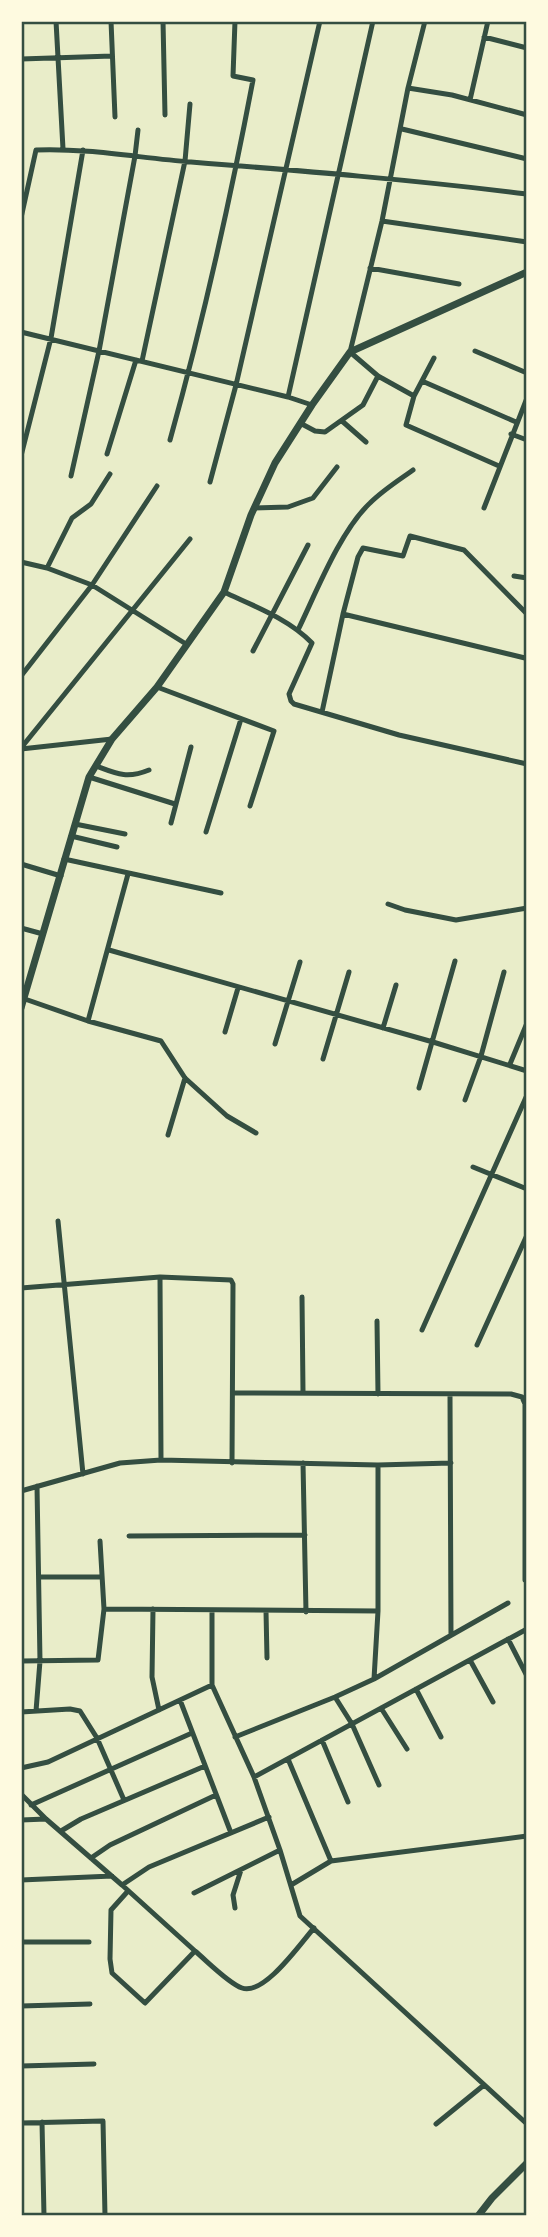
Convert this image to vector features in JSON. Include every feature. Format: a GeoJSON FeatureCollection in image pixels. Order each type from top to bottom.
{"type":"FeatureCollection","features":[{"type":"Feature","properties":{"kind":"street"},"geometry":{"type":"LineString","coordinates":[[56,21],[63,149]]}},
{"type":"Feature","properties":{"kind":"street"},"geometry":{"type":"LineString","coordinates":[[111,21],[115,117]]}},
{"type":"Feature","properties":{"kind":"street"},"geometry":{"type":"LineString","coordinates":[[163,21],[165,115]]}},
{"type":"Feature","properties":{"kind":"street"},"geometry":{"type":"LineString","coordinates":[[170,440],[237,165],[253,80],[233,76],[235,21]]}},
{"type":"Feature","properties":{"kind":"street"},"geometry":{"type":"LineString","coordinates":[[210,482],[236,385],[320,21]]}},
{"type":"Feature","properties":{"kind":"street"},"geometry":{"type":"LineString","coordinates":[[288,397],[373,21]]}},
{"type":"Feature","properties":{"kind":"street"},"geometry":{"type":"LineString","coordinates":[[21,1008],[89,777],[112,739],[156,687],[224,592],[252,512],[275,463],[350,352],[382,221],[408,88],[425,21]]}},
{"type":"Feature","properties":{"kind":"street"},"geometry":{"type":"LineString","coordinates":[[470,100],[488,21]]}},
{"type":"Feature","properties":{"kind":"street"},"geometry":{"type":"LineString","coordinates":[[484,37],[527,48]]}},
{"type":"Feature","properties":{"kind":"street"},"geometry":{"type":"LineString","coordinates":[[21,59],[112,56]]}},
{"type":"Feature","properties":{"kind":"street"},"geometry":{"type":"LineString","coordinates":[[408,88],[527,115]]}},
{"type":"Feature","properties":{"kind":"street"},"geometry":{"type":"LineString","coordinates":[[107,454],[139,360],[185,161],[190,104]]}},
{"type":"Feature","properties":{"kind":"street"},"geometry":{"type":"LineString","coordinates":[[402,129],[527,159]]}},
{"type":"Feature","properties":{"kind":"street"},"geometry":{"type":"LineString","coordinates":[[71,476],[99,351],[138,130]]}},
{"type":"Feature","properties":{"kind":"street"},"geometry":{"type":"LineString","coordinates":[[21,218],[24,190],[36,150],[83,150],[185,161],[286,167],[527,194]]}},
{"type":"Feature","properties":{"kind":"street"},"geometry":{"type":"LineString","coordinates":[[21,456],[51,338],[83,150]]}},
{"type":"Feature","properties":{"kind":"street"},"geometry":{"type":"LineString","coordinates":[[382,221],[527,242]]}},
{"type":"Feature","properties":{"kind":"street"},"geometry":{"type":"LineString","coordinates":[[370,268],[459,284]]}},
{"type":"Feature","properties":{"kind":"street"},"geometry":{"type":"LineString","coordinates":[[350,352],[527,272]]}},
{"type":"Feature","properties":{"kind":"street"},"geometry":{"type":"LineString","coordinates":[[21,332],[312,405]]}},
{"type":"Feature","properties":{"kind":"street"},"geometry":{"type":"LineString","coordinates":[[475,351],[527,373]]}},
{"type":"Feature","properties":{"kind":"street"},"geometry":{"type":"LineString","coordinates":[[350,352],[378,376],[414,396]]}},
{"type":"Feature","properties":{"kind":"street"},"geometry":{"type":"LineString","coordinates":[[434,358],[414,396],[406,425],[499,466]]}},
{"type":"Feature","properties":{"kind":"street"},"geometry":{"type":"LineString","coordinates":[[300,423],[325,432],[363,405],[378,376]]}},
{"type":"Feature","properties":{"kind":"street"},"geometry":{"type":"LineString","coordinates":[[422,381],[516,422]]}},
{"type":"Feature","properties":{"kind":"street"},"geometry":{"type":"LineString","coordinates":[[484,508],[527,398]]}},
{"type":"Feature","properties":{"kind":"street"},"geometry":{"type":"LineString","coordinates":[[342,421],[366,442]]}},
{"type":"Feature","properties":{"kind":"street"},"geometry":{"type":"LineString","coordinates":[[511,434],[527,440]]}},
{"type":"Feature","properties":{"kind":"street"},"geometry":{"type":"LineString","coordinates":[[252,512],[288,507],[313,498],[337,467]]}},
{"type":"Feature","properties":{"kind":"street"},"geometry":{"type":"LineString","coordinates":[[298,630],[358,516],[370,502],[413,470]]}},
{"type":"Feature","properties":{"kind":"street"},"geometry":{"type":"LineString","coordinates":[[47,568],[72,518],[91,504],[110,474]]}},
{"type":"Feature","properties":{"kind":"street"},"geometry":{"type":"LineString","coordinates":[[21,676],[92,585],[157,486]]}},
{"type":"Feature","properties":{"kind":"street"},"geometry":{"type":"LineString","coordinates":[[322,712],[343,614],[358,557],[363,548],[403,556],[410,536],[464,550],[527,614]]}},
{"type":"Feature","properties":{"kind":"street"},"geometry":{"type":"LineString","coordinates":[[21,758],[22,749],[190,540]]}},
{"type":"Feature","properties":{"kind":"street"},"geometry":{"type":"LineString","coordinates":[[253,651],[308,545]]}},
{"type":"Feature","properties":{"kind":"street"},"geometry":{"type":"LineString","coordinates":[[21,562],[47,568],[92,585],[186,643]]}},
{"type":"Feature","properties":{"kind":"street"},"geometry":{"type":"LineString","coordinates":[[514,576],[527,578]]}},
{"type":"Feature","properties":{"kind":"street"},"geometry":{"type":"LineString","coordinates":[[224,592],[298,630],[312,643],[289,698],[294,704],[399,735],[527,764]]}},
{"type":"Feature","properties":{"kind":"street"},"geometry":{"type":"LineString","coordinates":[[343,614],[525,658]]}},
{"type":"Feature","properties":{"kind":"street"},"geometry":{"type":"LineString","coordinates":[[156,687],[274,731],[250,806]]}},
{"type":"Feature","properties":{"kind":"street"},"geometry":{"type":"LineString","coordinates":[[206,832],[242,719]]}},
{"type":"Feature","properties":{"kind":"street"},"geometry":{"type":"LineString","coordinates":[[22,749],[112,739]]}},
{"type":"Feature","properties":{"kind":"street"},"geometry":{"type":"LineString","coordinates":[[170,823],[191,747]]}},
{"type":"Feature","properties":{"kind":"street"},"geometry":{"type":"LineString","coordinates":[[96,766],[134,777],[149,770]]}},
{"type":"Feature","properties":{"kind":"street"},"geometry":{"type":"LineString","coordinates":[[89,777],[176,804]]}},
{"type":"Feature","properties":{"kind":"street"},"geometry":{"type":"LineString","coordinates":[[75,824],[125,834]]}},
{"type":"Feature","properties":{"kind":"street"},"geometry":{"type":"LineString","coordinates":[[71,836],[117,847]]}},
{"type":"Feature","properties":{"kind":"street"},"geometry":{"type":"LineString","coordinates":[[64,859],[221,893]]}},
{"type":"Feature","properties":{"kind":"street"},"geometry":{"type":"LineString","coordinates":[[21,864],[61,876]]}},
{"type":"Feature","properties":{"kind":"street"},"geometry":{"type":"LineString","coordinates":[[89,1021],[128,874]]}},
{"type":"Feature","properties":{"kind":"street"},"geometry":{"type":"LineString","coordinates":[[388,904],[456,920],[527,908]]}},
{"type":"Feature","properties":{"kind":"street"},"geometry":{"type":"LineString","coordinates":[[21,928],[43,934]]}},
{"type":"Feature","properties":{"kind":"street"},"geometry":{"type":"LineString","coordinates":[[109,950],[527,1071]]}},
{"type":"Feature","properties":{"kind":"street"},"geometry":{"type":"LineString","coordinates":[[419,1088],[455,961]]}},
{"type":"Feature","properties":{"kind":"street"},"geometry":{"type":"LineString","coordinates":[[275,1044],[300,962]]}},
{"type":"Feature","properties":{"kind":"street"},"geometry":{"type":"LineString","coordinates":[[323,1059],[349,972]]}},
{"type":"Feature","properties":{"kind":"street"},"geometry":{"type":"LineString","coordinates":[[465,1100],[481,1056],[504,972]]}},
{"type":"Feature","properties":{"kind":"street"},"geometry":{"type":"LineString","coordinates":[[383,1028],[396,985]]}},
{"type":"Feature","properties":{"kind":"street"},"geometry":{"type":"LineString","coordinates":[[225,1032],[238,988]]}},
{"type":"Feature","properties":{"kind":"street"},"geometry":{"type":"LineString","coordinates":[[22,999],[162,1041],[185,1078],[227,1116],[256,1133]]}},
{"type":"Feature","properties":{"kind":"street"},"geometry":{"type":"LineString","coordinates":[[510,1064],[527,1023]]}},
{"type":"Feature","properties":{"kind":"street"},"geometry":{"type":"LineString","coordinates":[[168,1135],[185,1078]]}},
{"type":"Feature","properties":{"kind":"street"},"geometry":{"type":"LineString","coordinates":[[422,1330],[527,1095]]}},
{"type":"Feature","properties":{"kind":"street"},"geometry":{"type":"LineString","coordinates":[[473,1167],[527,1189]]}},
{"type":"Feature","properties":{"kind":"street"},"geometry":{"type":"LineString","coordinates":[[58,1221],[83,1474]]}},
{"type":"Feature","properties":{"kind":"street"},"geometry":{"type":"LineString","coordinates":[[477,1345],[527,1235]]}},
{"type":"Feature","properties":{"kind":"street"},"geometry":{"type":"LineString","coordinates":[[160,1278],[162,1460]]}},
{"type":"Feature","properties":{"kind":"street"},"geometry":{"type":"LineString","coordinates":[[21,1288],[160,1278],[231,1280],[232,1463]]}},
{"type":"Feature","properties":{"kind":"street"},"geometry":{"type":"LineString","coordinates":[[302,1297],[303,1392]]}},
{"type":"Feature","properties":{"kind":"street"},"geometry":{"type":"LineString","coordinates":[[377,1321],[378,1394]]}},
{"type":"Feature","properties":{"kind":"street"},"geometry":{"type":"LineString","coordinates":[[233,1394],[511,1394],[522,1397],[525,1404],[525,1580]]}},
{"type":"Feature","properties":{"kind":"street"},"geometry":{"type":"LineString","coordinates":[[450,1395],[451,1635]]}},
{"type":"Feature","properties":{"kind":"street"},"geometry":{"type":"LineString","coordinates":[[21,1491],[120,1463],[162,1460],[378,1465],[451,1463]]}},
{"type":"Feature","properties":{"kind":"street"},"geometry":{"type":"LineString","coordinates":[[303,1463],[306,1612]]}},
{"type":"Feature","properties":{"kind":"street"},"geometry":{"type":"LineString","coordinates":[[374,1679],[378,1611],[378,1465]]}},
{"type":"Feature","properties":{"kind":"street"},"geometry":{"type":"LineString","coordinates":[[36,1711],[40,1661],[37,1486]]}},
{"type":"Feature","properties":{"kind":"street"},"geometry":{"type":"LineString","coordinates":[[129,1536],[304,1535]]}},
{"type":"Feature","properties":{"kind":"street"},"geometry":{"type":"LineString","coordinates":[[21,1661],[98,1660],[104,1609],[100,1541]]}},
{"type":"Feature","properties":{"kind":"street"},"geometry":{"type":"LineString","coordinates":[[39,1577],[102,1577]]}},
{"type":"Feature","properties":{"kind":"street"},"geometry":{"type":"LineString","coordinates":[[235,1737],[374,1679],[508,1603]]}},
{"type":"Feature","properties":{"kind":"street"},"geometry":{"type":"LineString","coordinates":[[104,1609],[378,1611]]}},
{"type":"Feature","properties":{"kind":"street"},"geometry":{"type":"LineString","coordinates":[[153,1609],[152,1677],[159,1710]]}},
{"type":"Feature","properties":{"kind":"street"},"geometry":{"type":"LineString","coordinates":[[212,1611],[212,1685],[254,1777],[281,1850],[300,1916],[527,2124]]}},
{"type":"Feature","properties":{"kind":"street"},"geometry":{"type":"LineString","coordinates":[[266,1611],[267,1658]]}},
{"type":"Feature","properties":{"kind":"street"},"geometry":{"type":"LineString","coordinates":[[254,1777],[527,1629]]}},
{"type":"Feature","properties":{"kind":"street"},"geometry":{"type":"LineString","coordinates":[[508,1639],[527,1676]]}},
{"type":"Feature","properties":{"kind":"street"},"geometry":{"type":"LineString","coordinates":[[470,1660],[493,1702]]}},
{"type":"Feature","properties":{"kind":"street"},"geometry":{"type":"LineString","coordinates":[[21,1768],[48,1762],[212,1685]]}},
{"type":"Feature","properties":{"kind":"street"},"geometry":{"type":"LineString","coordinates":[[416,1689],[441,1737]]}},
{"type":"Feature","properties":{"kind":"street"},"geometry":{"type":"LineString","coordinates":[[335,1697],[352,1724],[380,1785]]}},
{"type":"Feature","properties":{"kind":"street"},"geometry":{"type":"LineString","coordinates":[[180,1700],[231,1833]]}},
{"type":"Feature","properties":{"kind":"street"},"geometry":{"type":"LineString","coordinates":[[381,1708],[407,1749]]}},
{"type":"Feature","properties":{"kind":"street"},"geometry":{"type":"LineString","coordinates":[[21,1712],[76,1710],[97,1738],[124,1800]]}},
{"type":"Feature","properties":{"kind":"street"},"geometry":{"type":"LineString","coordinates":[[31,1805],[192,1733]]}},
{"type":"Feature","properties":{"kind":"street"},"geometry":{"type":"LineString","coordinates":[[322,1740],[348,1802]]}},
{"type":"Feature","properties":{"kind":"street"},"geometry":{"type":"LineString","coordinates":[[288,1759],[331,1861]]}},
{"type":"Feature","properties":{"kind":"street"},"geometry":{"type":"LineString","coordinates":[[61,1831],[81,1819],[205,1766]]}},
{"type":"Feature","properties":{"kind":"street"},"geometry":{"type":"LineString","coordinates":[[21,1794],[195,1951],[239,1987],[252,1990],[259,1987],[314,1928]]}},
{"type":"Feature","properties":{"kind":"street"},"geometry":{"type":"LineString","coordinates":[[91,1858],[110,1845],[216,1795]]}},
{"type":"Feature","properties":{"kind":"street"},"geometry":{"type":"LineString","coordinates":[[122,1885],[149,1867],[269,1817]]}},
{"type":"Feature","properties":{"kind":"street"},"geometry":{"type":"LineString","coordinates":[[21,1820],[46,1819]]}},
{"type":"Feature","properties":{"kind":"street"},"geometry":{"type":"LineString","coordinates":[[291,1885],[331,1861],[527,1836]]}},
{"type":"Feature","properties":{"kind":"street"},"geometry":{"type":"LineString","coordinates":[[194,1893],[281,1850]]}},
{"type":"Feature","properties":{"kind":"street"},"geometry":{"type":"LineString","coordinates":[[235,1908],[233,1895],[242,1869]]}},
{"type":"Feature","properties":{"kind":"street"},"geometry":{"type":"LineString","coordinates":[[21,1880],[112,1875]]}},
{"type":"Feature","properties":{"kind":"street"},"geometry":{"type":"LineString","coordinates":[[128,1891],[111,1910],[110,1959],[112,1973],[120,1982],[145,2003],[195,1951]]}},
{"type":"Feature","properties":{"kind":"street"},"geometry":{"type":"LineString","coordinates":[[21,1942],[89,1941]]}},
{"type":"Feature","properties":{"kind":"street"},"geometry":{"type":"LineString","coordinates":[[21,2006],[90,2004]]}},
{"type":"Feature","properties":{"kind":"street"},"geometry":{"type":"LineString","coordinates":[[21,2066],[94,2064]]}},
{"type":"Feature","properties":{"kind":"street"},"geometry":{"type":"LineString","coordinates":[[436,2124],[484,2085]]}},
{"type":"Feature","properties":{"kind":"street"},"geometry":{"type":"LineString","coordinates":[[21,2123],[103,2121],[105,2216]]}},
{"type":"Feature","properties":{"kind":"street"},"geometry":{"type":"LineString","coordinates":[[42,2122],[44,2216]]}},
{"type":"Feature","properties":{"kind":"street"},"geometry":{"type":"LineString","coordinates":[[478,2216],[527,2163]]}}]}
